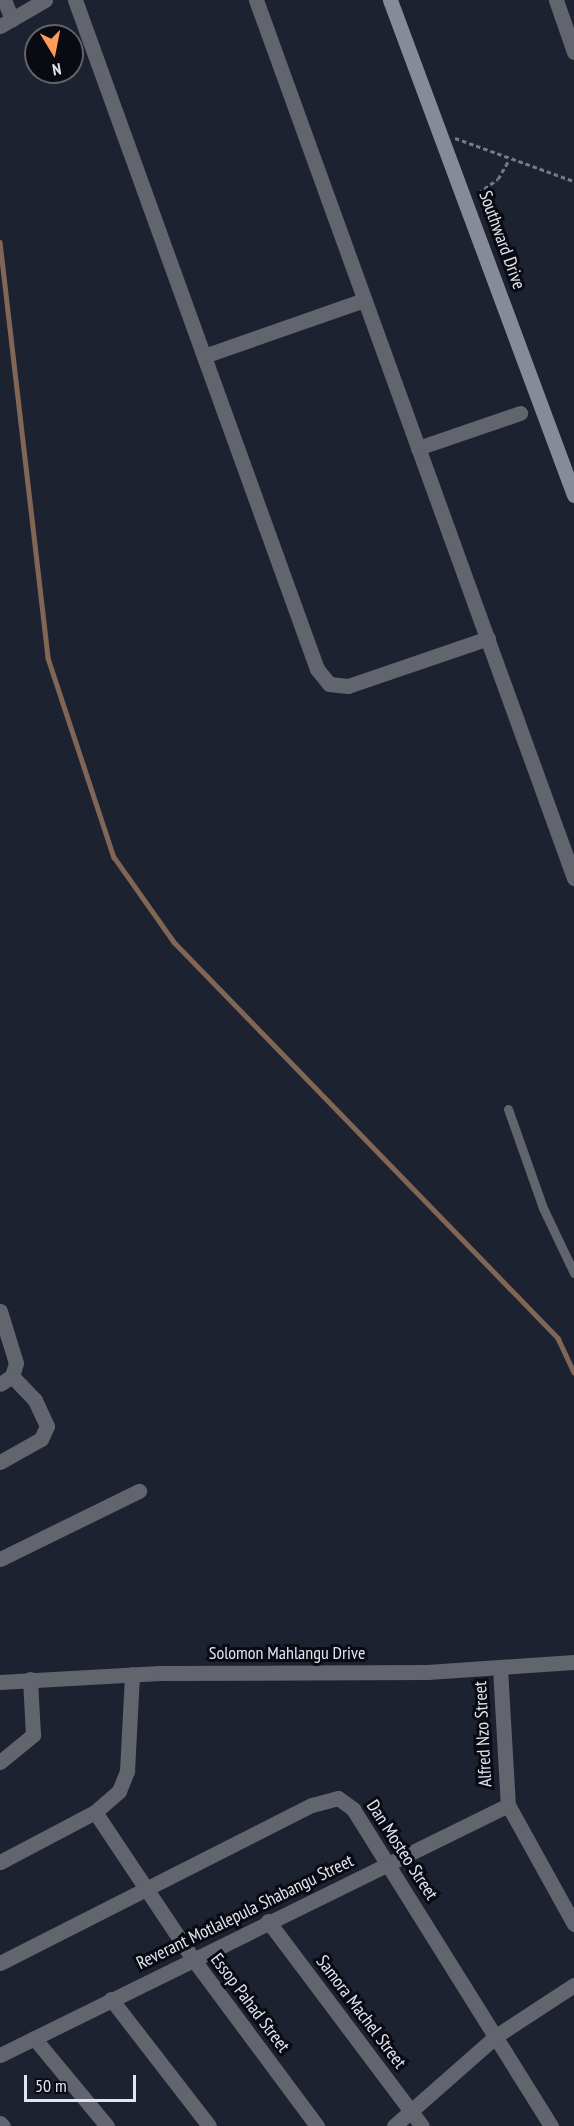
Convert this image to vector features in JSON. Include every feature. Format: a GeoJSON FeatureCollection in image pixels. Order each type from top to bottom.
{"type":"FeatureCollection","features":[{"type":"Feature","properties":{"kind":"main road","name":"Southward Drive"},"geometry":{"type":"LineString","coordinates":[[390,0],[574,495]]}},
{"type":"Feature","properties":{"kind":"street"},"geometry":{"type":"LineString","coordinates":[[4,0],[6,23],[45,0]]}},
{"type":"Feature","properties":{"kind":"street"},"geometry":{"type":"LineString","coordinates":[[75,0],[311,654],[330,684],[348,686],[488,638]]}},
{"type":"Feature","properties":{"kind":"street"},"geometry":{"type":"LineString","coordinates":[[256,0],[574,878]]}},
{"type":"Feature","properties":{"kind":"street"},"geometry":{"type":"LineString","coordinates":[[556,0],[574,52]]}},
{"type":"Feature","properties":{"kind":"street"},"geometry":{"type":"LineString","coordinates":[[204,356],[364,300]]}},
{"type":"Feature","properties":{"kind":"street"},"geometry":{"type":"LineString","coordinates":[[418,448],[520,413]]}},
{"type":"Feature","properties":{"kind":"street"},"geometry":{"type":"LineString","coordinates":[[0,1311],[15,1355],[6,1380],[35,1400],[47,1426],[41,1439],[0,1462]]}},
{"type":"Feature","properties":{"kind":"street"},"geometry":{"type":"LineString","coordinates":[[0,1559],[139,1491]]}},
{"type":"Feature","properties":{"kind":"street","name":"Solomon Mahlangu Drive"},"geometry":{"type":"LineString","coordinates":[[0,1682],[132,1674],[500,1668],[574,1662]]}},
{"type":"Feature","properties":{"kind":"street","name":"Alfred Nzo Street"},"geometry":{"type":"LineString","coordinates":[[500,1668],[508,1805],[574,1924]]}},
{"type":"Feature","properties":{"kind":"street"},"geometry":{"type":"LineString","coordinates":[[0,1862],[95,1812],[114,1797],[127,1772],[132,1674]]}},
{"type":"Feature","properties":{"kind":"street"},"geometry":{"type":"LineString","coordinates":[[0,1762],[33,1735],[30,1679]]}},
{"type":"Feature","properties":{"kind":"street","name":"Dan Mosteo Street"},"geometry":{"type":"LineString","coordinates":[[0,1963],[144,1889],[331,1798],[349,1804],[551,2126]]}},
{"type":"Feature","properties":{"kind":"street","name":"Reverant Motlalepula Shabangu Street"},"geometry":{"type":"LineString","coordinates":[[0,2055],[268,1921],[388,1865],[508,1805]]}},
{"type":"Feature","properties":{"kind":"street","name":"Essop Pahad Street"},"geometry":{"type":"LineString","coordinates":[[95,1812],[144,1889],[193,1959],[317,2126]]}},
{"type":"Feature","properties":{"kind":"street","name":"Samora Machel Street"},"geometry":{"type":"LineString","coordinates":[[268,1921],[422,2126]]}},
{"type":"Feature","properties":{"kind":"street"},"geometry":{"type":"LineString","coordinates":[[394,2126],[496,2036],[574,1984]]}},
{"type":"Feature","properties":{"kind":"street"},"geometry":{"type":"LineString","coordinates":[[111,1999],[209,2126]]}},
{"type":"Feature","properties":{"kind":"street"},"geometry":{"type":"LineString","coordinates":[[34,2038],[107,2126]]}},
{"type":"Feature","properties":{"kind":"lane"},"geometry":{"type":"LineString","coordinates":[[508,1109],[543,1208],[574,1273]]}},
{"type":"Feature","properties":{"kind":"path"},"geometry":{"type":"LineString","coordinates":[[443,138],[467,139],[509,160],[574,181]]}},
{"type":"Feature","properties":{"kind":"path"},"geometry":{"type":"LineString","coordinates":[[465,198],[488,188],[509,160]]}},
{"type":"Feature","properties":{"kind":"waterway"},"geometry":{"type":"LineString","coordinates":[[0,242],[48,658],[114,857],[174,942],[558,1338],[574,1372]]}}]}
